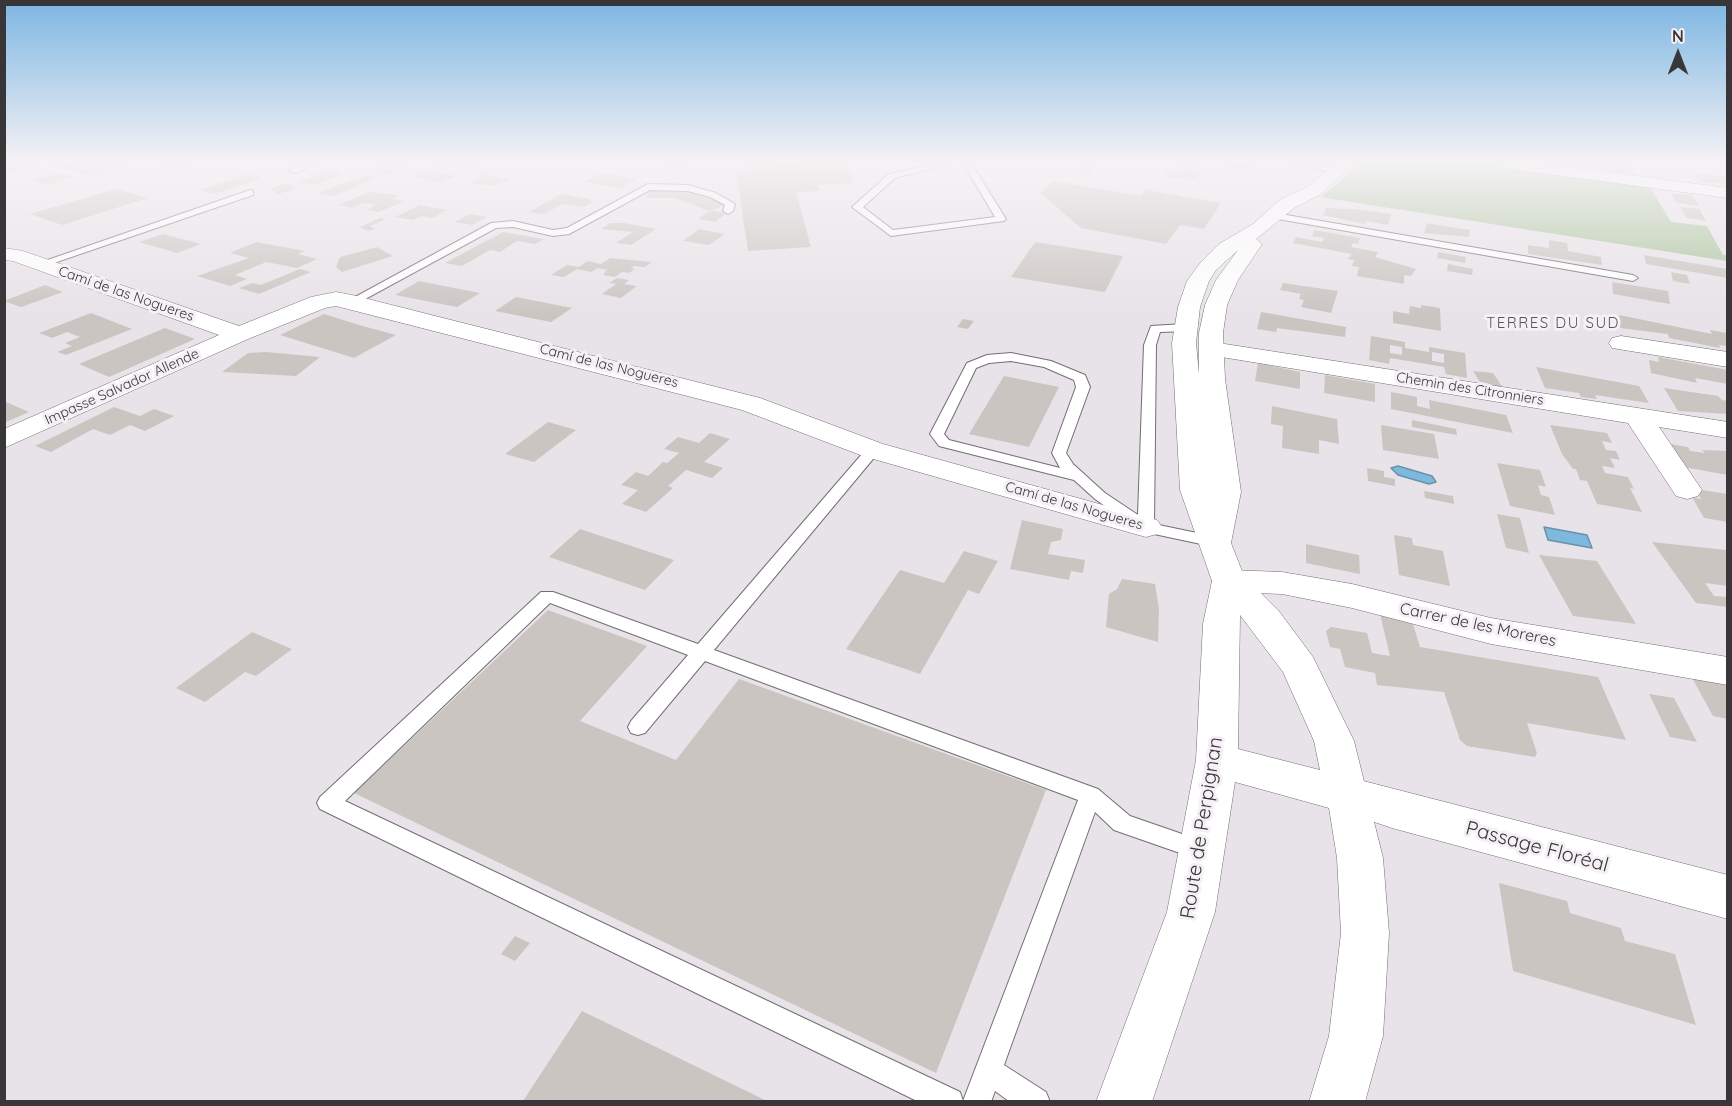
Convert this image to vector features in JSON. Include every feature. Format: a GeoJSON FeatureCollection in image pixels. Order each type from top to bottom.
{"type":"FeatureCollection","features":[{"type":"Feature","properties":{"kind":"street"},"geometry":{"type":"LineString","coordinates":[[1274,216],[1226,248],[1198,281],[1184,328],[1185,387],[1195,490],[1222,562],[1300,668],[1334,741],[1348,795],[1360,858],[1365,933],[1356,1036],[1337,1101]]}},
{"type":"Feature","properties":{"kind":"street","name":"Route de Perpignan"},"geometry":{"type":"LineString","coordinates":[[1124,1101],[1191,912],[1217,760],[1226,492],[1212,379],[1211,333],[1216,305],[1227,280],[1274,216]]}},
{"type":"Feature","properties":{"kind":"street","name":"Camí de las Nogueres"},"geometry":{"type":"LineString","coordinates":[[4,254],[16,255],[240,334],[319,302],[336,299],[352,302],[751,404],[873,450],[1146,527]]}},
{"type":"Feature","properties":{"kind":"street","name":"Impasse Salvador Allende"},"geometry":{"type":"LineString","coordinates":[[4,440],[240,334]]}},
{"type":"Feature","properties":{"kind":"street"},"geometry":{"type":"LineString","coordinates":[[1621,343],[1728,360]]}},
{"type":"Feature","properties":{"kind":"street","name":"Chemin des Citronniers"},"geometry":{"type":"LineString","coordinates":[[1212,349],[1728,430]]}},
{"type":"Feature","properties":{"kind":"street"},"geometry":{"type":"LineString","coordinates":[[1637,416],[1687,490]]}},
{"type":"Feature","properties":{"kind":"street","name":"Carrer de les Moreres"},"geometry":{"type":"LineString","coordinates":[[1222,562],[1282,583],[1352,596],[1491,631],[1728,671]]}},
{"type":"Feature","properties":{"kind":"street","name":"Passage Floréal"},"geometry":{"type":"LineString","coordinates":[[1217,760],[1392,809],[1728,897]]}},
{"type":"Feature","properties":{"kind":"lane"},"geometry":{"type":"LineString","coordinates":[[41,264],[184,215]]}},
{"type":"Feature","properties":{"kind":"lane"},"geometry":{"type":"LineString","coordinates":[[352,302],[494,225],[513,224],[553,232],[569,231],[598,215]]}},
{"type":"Feature","properties":{"kind":"lane"},"geometry":{"type":"LineString","coordinates":[[867,215],[891,232],[1001,219],[998,215]]}},
{"type":"Feature","properties":{"kind":"lane"},"geometry":{"type":"LineString","coordinates":[[1274,216],[1634,278]]}},
{"type":"Feature","properties":{"kind":"lane"},"geometry":{"type":"LineString","coordinates":[[1146,527],[1150,345],[1155,329],[1184,328]]}},
{"type":"Feature","properties":{"kind":"lane"},"geometry":{"type":"LineString","coordinates":[[1078,477],[944,443],[937,434],[971,366],[987,359],[1011,357],[1047,364],[1080,378],[1083,387],[1059,453],[1067,467],[1100,496],[1146,527]]}},
{"type":"Feature","properties":{"kind":"lane"},"geometry":{"type":"LineString","coordinates":[[638,727],[873,450]]}},
{"type":"Feature","properties":{"kind":"lane","name":"Camí de las Nogueres"},"geometry":{"type":"LineString","coordinates":[[1146,527],[1222,562]]}},
{"type":"Feature","properties":{"kind":"lane"},"geometry":{"type":"LineString","coordinates":[[950,1101],[328,803],[547,596],[703,651],[1090,795],[1122,822],[1201,851]]}},
{"type":"Feature","properties":{"kind":"lane"},"geometry":{"type":"LineString","coordinates":[[977,1101],[1090,795]]}},
{"type":"Feature","properties":{"kind":"lane"},"geometry":{"type":"LineString","coordinates":[[988,1071],[1036,1101]]}},
{"type":"Feature","properties":{"kind":"green space"},"geometry":{"type":"Polygon","coordinates":[[[1432,215],[1667,215],[1671,222],[1707,226],[1723,255],[1727,255],[1727,261],[1432,215]]]}},
{"type":"Feature","properties":{"kind":"water"},"geometry":{"type":"Polygon","coordinates":[[[1398,466],[1432,476],[1436,482],[1429,484],[1398,475],[1391,468],[1398,466]]]}},
{"type":"Feature","properties":{"kind":"water"},"geometry":{"type":"Polygon","coordinates":[[[1544,527],[1587,535],[1592,548],[1548,540],[1544,527]]]}},
{"type":"Feature","properties":{"kind":"building"},"geometry":{"type":"Polygon","coordinates":[[[32,215],[95,215],[62,225],[32,215]]]}},
{"type":"Feature","properties":{"kind":"building"},"geometry":{"type":"Polygon","coordinates":[[[400,215],[439,215],[432,218],[422,216],[413,220],[395,217],[400,215]]]}},
{"type":"Feature","properties":{"kind":"building"},"geometry":{"type":"Polygon","coordinates":[[[469,215],[487,217],[472,225],[455,222],[469,215]]]}},
{"type":"Feature","properties":{"kind":"building"},"geometry":{"type":"Polygon","coordinates":[[[704,215],[725,215],[715,222],[698,219],[704,215]]]}},
{"type":"Feature","properties":{"kind":"building"},"geometry":{"type":"Polygon","coordinates":[[[742,215],[802,215],[811,247],[748,251],[742,215]]]}},
{"type":"Feature","properties":{"kind":"building"},"geometry":{"type":"Polygon","coordinates":[[[1065,215],[1213,215],[1204,229],[1180,225],[1166,244],[1081,228],[1065,215]]]}},
{"type":"Feature","properties":{"kind":"building"},"geometry":{"type":"Polygon","coordinates":[[[1323,215],[1391,215],[1388,225],[1366,221],[1365,224],[1323,215]]]}},
{"type":"Feature","properties":{"kind":"building"},"geometry":{"type":"Polygon","coordinates":[[[1685,215],[1703,215],[1706,221],[1687,218],[1685,215]]]}},
{"type":"Feature","properties":{"kind":"building"},"geometry":{"type":"Polygon","coordinates":[[[380,218],[386,219],[370,226],[375,229],[367,231],[360,227],[380,218]]]}},
{"type":"Feature","properties":{"kind":"building"},"geometry":{"type":"Polygon","coordinates":[[[610,223],[625,223],[656,229],[631,245],[616,243],[633,232],[601,229],[610,223]]]}},
{"type":"Feature","properties":{"kind":"building"},"geometry":{"type":"Polygon","coordinates":[[[1427,223],[1470,230],[1469,237],[1424,233],[1427,223]]]}},
{"type":"Feature","properties":{"kind":"building"},"geometry":{"type":"Polygon","coordinates":[[[699,229],[725,234],[709,245],[683,241],[699,229]]]}},
{"type":"Feature","properties":{"kind":"building"},"geometry":{"type":"Polygon","coordinates":[[[1314,230],[1360,238],[1358,244],[1353,243],[1351,247],[1378,252],[1375,257],[1416,269],[1411,276],[1404,275],[1404,284],[1357,276],[1359,267],[1352,266],[1354,260],[1347,259],[1352,254],[1293,243],[1296,237],[1322,242],[1324,238],[1312,236],[1314,230]]]}},
{"type":"Feature","properties":{"kind":"building"},"geometry":{"type":"Polygon","coordinates":[[[503,232],[544,239],[535,244],[517,241],[500,252],[490,250],[462,266],[445,263],[503,232]]]}},
{"type":"Feature","properties":{"kind":"building"},"geometry":{"type":"Polygon","coordinates":[[[163,234],[201,244],[177,253],[139,242],[163,234]]]}},
{"type":"Feature","properties":{"kind":"building"},"geometry":{"type":"Polygon","coordinates":[[[1549,240],[1567,243],[1568,251],[1601,257],[1602,265],[1528,254],[1528,245],[1549,248],[1549,240]]]}},
{"type":"Feature","properties":{"kind":"building"},"geometry":{"type":"Polygon","coordinates":[[[256,242],[305,251],[298,254],[317,259],[297,268],[266,262],[235,275],[247,279],[230,286],[197,276],[249,258],[230,253],[256,242]]]}},
{"type":"Feature","properties":{"kind":"building"},"geometry":{"type":"Polygon","coordinates":[[[1035,242],[1123,256],[1105,292],[1011,277],[1035,242]]]}},
{"type":"Feature","properties":{"kind":"building"},"geometry":{"type":"Polygon","coordinates":[[[377,247],[393,256],[342,272],[336,267],[340,257],[377,247]]]}},
{"type":"Feature","properties":{"kind":"building"},"geometry":{"type":"Polygon","coordinates":[[[1438,252],[1466,257],[1465,263],[1437,258],[1438,252]]]}},
{"type":"Feature","properties":{"kind":"building"},"geometry":{"type":"Polygon","coordinates":[[[1644,255],[1728,269],[1728,278],[1646,264],[1644,255]]]}},
{"type":"Feature","properties":{"kind":"building"},"geometry":{"type":"Polygon","coordinates":[[[610,258],[652,262],[645,267],[634,266],[631,268],[635,269],[629,273],[622,272],[615,277],[603,275],[607,270],[598,268],[591,272],[577,269],[564,277],[551,275],[567,265],[579,267],[588,261],[601,264],[610,258]]]}},
{"type":"Feature","properties":{"kind":"building"},"geometry":{"type":"Polygon","coordinates":[[[1448,264],[1473,269],[1472,275],[1447,271],[1448,264]]]}},
{"type":"Feature","properties":{"kind":"building"},"geometry":{"type":"Polygon","coordinates":[[[300,269],[311,272],[259,294],[239,288],[252,283],[261,285],[300,269]]]}},
{"type":"Feature","properties":{"kind":"building"},"geometry":{"type":"Polygon","coordinates":[[[1671,272],[1687,275],[1690,284],[1673,281],[1671,272]]]}},
{"type":"Feature","properties":{"kind":"building"},"geometry":{"type":"Polygon","coordinates":[[[617,278],[629,280],[624,284],[637,286],[621,298],[602,294],[616,284],[609,283],[617,278]]]}},
{"type":"Feature","properties":{"kind":"building"},"geometry":{"type":"Polygon","coordinates":[[[419,281],[480,293],[457,307],[395,295],[419,281]]]}},
{"type":"Feature","properties":{"kind":"building"},"geometry":{"type":"Polygon","coordinates":[[[1612,282],[1668,291],[1670,304],[1613,294],[1612,282]]]}},
{"type":"Feature","properties":{"kind":"building"},"geometry":{"type":"Polygon","coordinates":[[[1283,283],[1338,291],[1331,313],[1301,307],[1304,300],[1299,299],[1301,294],[1280,290],[1283,283]]]}},
{"type":"Feature","properties":{"kind":"building"},"geometry":{"type":"Polygon","coordinates":[[[45,285],[63,292],[21,307],[4,301],[45,285]]]}},
{"type":"Feature","properties":{"kind":"building"},"geometry":{"type":"Polygon","coordinates":[[[516,297],[572,308],[551,322],[495,311],[516,297]]]}},
{"type":"Feature","properties":{"kind":"building"},"geometry":{"type":"Polygon","coordinates":[[[1421,305],[1440,308],[1441,331],[1393,323],[1393,311],[1409,314],[1410,306],[1421,308],[1421,305]]]}},
{"type":"Feature","properties":{"kind":"building"},"geometry":{"type":"Polygon","coordinates":[[[1261,312],[1346,327],[1345,337],[1277,328],[1276,332],[1257,329],[1261,312]]]}},
{"type":"Feature","properties":{"kind":"building"},"geometry":{"type":"Polygon","coordinates":[[[91,313],[132,329],[66,355],[57,352],[72,346],[65,343],[80,337],[67,332],[52,338],[39,333],[91,313]]]}},
{"type":"Feature","properties":{"kind":"building"},"geometry":{"type":"Polygon","coordinates":[[[324,314],[396,335],[354,358],[280,335],[324,314]]]}},
{"type":"Feature","properties":{"kind":"building"},"geometry":{"type":"Polygon","coordinates":[[[1619,315],[1712,334],[1710,330],[1727,333],[1728,346],[1719,345],[1720,348],[1669,338],[1668,334],[1620,328],[1619,315]]]}},
{"type":"Feature","properties":{"kind":"building"},"geometry":{"type":"Polygon","coordinates":[[[963,319],[974,321],[968,329],[957,327],[963,319]]]}},
{"type":"Feature","properties":{"kind":"building"},"geometry":{"type":"Polygon","coordinates":[[[165,328],[195,339],[109,377],[79,364],[165,328]]]}},
{"type":"Feature","properties":{"kind":"building"},"geometry":{"type":"Polygon","coordinates":[[[1371,336],[1405,342],[1405,348],[1429,352],[1429,347],[1465,353],[1467,378],[1446,374],[1444,367],[1390,358],[1389,364],[1369,360],[1371,336]],[[1390,345],[1390,353],[1402,355],[1402,347],[1390,345]],[[1432,352],[1432,361],[1444,363],[1444,354],[1432,352]]]}},
{"type":"Feature","properties":{"kind":"building"},"geometry":{"type":"Polygon","coordinates":[[[266,352],[320,357],[296,376],[222,372],[248,353],[266,352]]]}},
{"type":"Feature","properties":{"kind":"building"},"geometry":{"type":"Polygon","coordinates":[[[1658,357],[1728,370],[1728,384],[1695,378],[1697,383],[1651,373],[1649,360],[1659,362],[1658,357]]]}},
{"type":"Feature","properties":{"kind":"building"},"geometry":{"type":"Polygon","coordinates":[[[1258,363],[1300,372],[1300,389],[1255,381],[1258,363]]]}},
{"type":"Feature","properties":{"kind":"building"},"geometry":{"type":"Polygon","coordinates":[[[1536,367],[1639,386],[1649,403],[1595,395],[1597,399],[1581,397],[1579,393],[1545,388],[1536,367]]]}},
{"type":"Feature","properties":{"kind":"building"},"geometry":{"type":"Polygon","coordinates":[[[1473,371],[1493,373],[1505,391],[1483,387],[1473,371]]]}},
{"type":"Feature","properties":{"kind":"building"},"geometry":{"type":"Polygon","coordinates":[[[1325,375],[1375,384],[1375,402],[1324,393],[1325,375]]]}},
{"type":"Feature","properties":{"kind":"building"},"geometry":{"type":"Polygon","coordinates":[[[1004,376],[1059,387],[1029,447],[969,434],[1004,376]]]}},
{"type":"Feature","properties":{"kind":"building"},"geometry":{"type":"Polygon","coordinates":[[[1664,388],[1718,396],[1728,401],[1728,414],[1678,411],[1664,388]]]}},
{"type":"Feature","properties":{"kind":"building"},"geometry":{"type":"Polygon","coordinates":[[[1391,392],[1417,397],[1417,406],[1430,409],[1429,400],[1506,415],[1513,433],[1391,409],[1391,392]]]}},
{"type":"Feature","properties":{"kind":"building"},"geometry":{"type":"Polygon","coordinates":[[[4,401],[22,409],[29,412],[4,423],[4,401]]]}},
{"type":"Feature","properties":{"kind":"building"},"geometry":{"type":"Polygon","coordinates":[[[1272,406],[1337,419],[1339,444],[1319,440],[1319,454],[1282,448],[1283,426],[1271,424],[1272,406]]]}},
{"type":"Feature","properties":{"kind":"building"},"geometry":{"type":"Polygon","coordinates":[[[114,407],[140,416],[154,409],[174,416],[145,431],[130,425],[110,435],[93,429],[51,452],[35,446],[114,407]]]}},
{"type":"Feature","properties":{"kind":"building"},"geometry":{"type":"Polygon","coordinates":[[[1412,420],[1456,429],[1457,435],[1412,427],[1412,420]]]}},
{"type":"Feature","properties":{"kind":"building"},"geometry":{"type":"Polygon","coordinates":[[[548,422],[576,430],[534,462],[505,454],[548,422]]]}},
{"type":"Feature","properties":{"kind":"building"},"geometry":{"type":"Polygon","coordinates":[[[1381,425],[1434,434],[1439,459],[1383,450],[1381,425]]]}},
{"type":"Feature","properties":{"kind":"building"},"geometry":{"type":"Polygon","coordinates":[[[1550,425],[1607,433],[1612,443],[1602,441],[1606,450],[1616,451],[1620,460],[1610,458],[1615,468],[1602,466],[1605,473],[1628,477],[1634,489],[1630,488],[1642,512],[1597,504],[1587,481],[1580,480],[1576,469],[1573,469],[1562,454],[1550,425]]]}},
{"type":"Feature","properties":{"kind":"building"},"geometry":{"type":"Polygon","coordinates":[[[710,433],[730,439],[704,462],[723,468],[712,478],[686,470],[668,486],[673,488],[646,512],[622,504],[638,490],[621,485],[636,472],[648,476],[663,462],[667,463],[679,453],[664,449],[678,437],[699,443],[710,433]]]}},
{"type":"Feature","properties":{"kind":"building"},"geometry":{"type":"Polygon","coordinates":[[[1659,442],[1688,447],[1690,451],[1705,453],[1702,450],[1728,451],[1728,475],[1672,465],[1659,442]]]}},
{"type":"Feature","properties":{"kind":"building"},"geometry":{"type":"Polygon","coordinates":[[[1497,463],[1540,470],[1546,487],[1538,485],[1541,495],[1549,497],[1555,515],[1510,506],[1497,463]]]}},
{"type":"Feature","properties":{"kind":"building"},"geometry":{"type":"Polygon","coordinates":[[[1367,468],[1384,471],[1384,477],[1395,479],[1395,486],[1368,481],[1367,468]]]}},
{"type":"Feature","properties":{"kind":"building"},"geometry":{"type":"Polygon","coordinates":[[[1695,489],[1728,494],[1728,522],[1704,518],[1692,497],[1701,499],[1695,489]]]}},
{"type":"Feature","properties":{"kind":"building"},"geometry":{"type":"Polygon","coordinates":[[[1424,491],[1453,496],[1454,504],[1425,498],[1424,491]]]}},
{"type":"Feature","properties":{"kind":"building"},"geometry":{"type":"Polygon","coordinates":[[[1497,514],[1520,518],[1529,553],[1506,548],[1497,514]]]}},
{"type":"Feature","properties":{"kind":"building"},"geometry":{"type":"Polygon","coordinates":[[[1022,520],[1063,529],[1061,540],[1051,542],[1048,554],[1085,560],[1083,573],[1071,571],[1069,580],[1010,569],[1022,520]]]}},
{"type":"Feature","properties":{"kind":"building"},"geometry":{"type":"Polygon","coordinates":[[[580,529],[674,560],[645,590],[549,557],[580,529]]]}},
{"type":"Feature","properties":{"kind":"building"},"geometry":{"type":"Polygon","coordinates":[[[1394,535],[1412,538],[1413,545],[1443,551],[1450,586],[1399,575],[1394,535]]]}},
{"type":"Feature","properties":{"kind":"building"},"geometry":{"type":"Polygon","coordinates":[[[1652,542],[1726,550],[1728,586],[1705,583],[1714,596],[1728,597],[1728,607],[1696,603],[1652,542]]]}},
{"type":"Feature","properties":{"kind":"building"},"geometry":{"type":"Polygon","coordinates":[[[1306,544],[1359,555],[1360,574],[1306,563],[1306,544]]]}},
{"type":"Feature","properties":{"kind":"building"},"geometry":{"type":"Polygon","coordinates":[[[964,551],[998,561],[979,594],[968,590],[920,674],[846,649],[900,570],[944,583],[964,551]]]}},
{"type":"Feature","properties":{"kind":"building"},"geometry":{"type":"Polygon","coordinates":[[[1539,555],[1597,561],[1636,624],[1573,616],[1539,555]]]}},
{"type":"Feature","properties":{"kind":"building"},"geometry":{"type":"Polygon","coordinates":[[[1122,579],[1155,584],[1159,609],[1158,642],[1106,627],[1109,594],[1117,589],[1122,579]]]}},
{"type":"Feature","properties":{"kind":"building"},"geometry":{"type":"Polygon","coordinates":[[[548,610],[647,646],[580,721],[676,760],[739,679],[1046,790],[936,1073],[354,793],[548,610]]]}},
{"type":"Feature","properties":{"kind":"building"},"geometry":{"type":"Polygon","coordinates":[[[1380,614],[1412,621],[1420,647],[1598,677],[1626,740],[1527,723],[1537,753],[1535,757],[1467,746],[1460,740],[1444,692],[1377,685],[1375,673],[1345,667],[1340,649],[1330,647],[1326,631],[1331,627],[1367,633],[1372,653],[1390,656],[1380,614]]]}},
{"type":"Feature","properties":{"kind":"building"},"geometry":{"type":"Polygon","coordinates":[[[252,632],[292,649],[256,676],[245,672],[205,702],[176,688],[252,632]]]}},
{"type":"Feature","properties":{"kind":"building"},"geometry":{"type":"Polygon","coordinates":[[[1691,676],[1728,682],[1728,719],[1713,716],[1691,676]]]}},
{"type":"Feature","properties":{"kind":"building"},"geometry":{"type":"Polygon","coordinates":[[[1649,694],[1674,698],[1697,742],[1670,737],[1649,694]]]}},
{"type":"Feature","properties":{"kind":"building"},"geometry":{"type":"Polygon","coordinates":[[[1499,883],[1567,901],[1570,913],[1621,928],[1625,941],[1675,954],[1696,1025],[1513,971],[1499,883]]]}},
{"type":"Feature","properties":{"kind":"building"},"geometry":{"type":"Polygon","coordinates":[[[515,936],[530,943],[515,961],[501,954],[515,936]]]}},
{"type":"Feature","properties":{"kind":"building"},"geometry":{"type":"Polygon","coordinates":[[[582,1011],[767,1101],[523,1101],[582,1011]]]}},
{"type":"Feature","properties":{"kind":"district","name":"TERRES DU SUD"},"geometry":{"type":"Point","coordinates":[1553,323]}}]}
